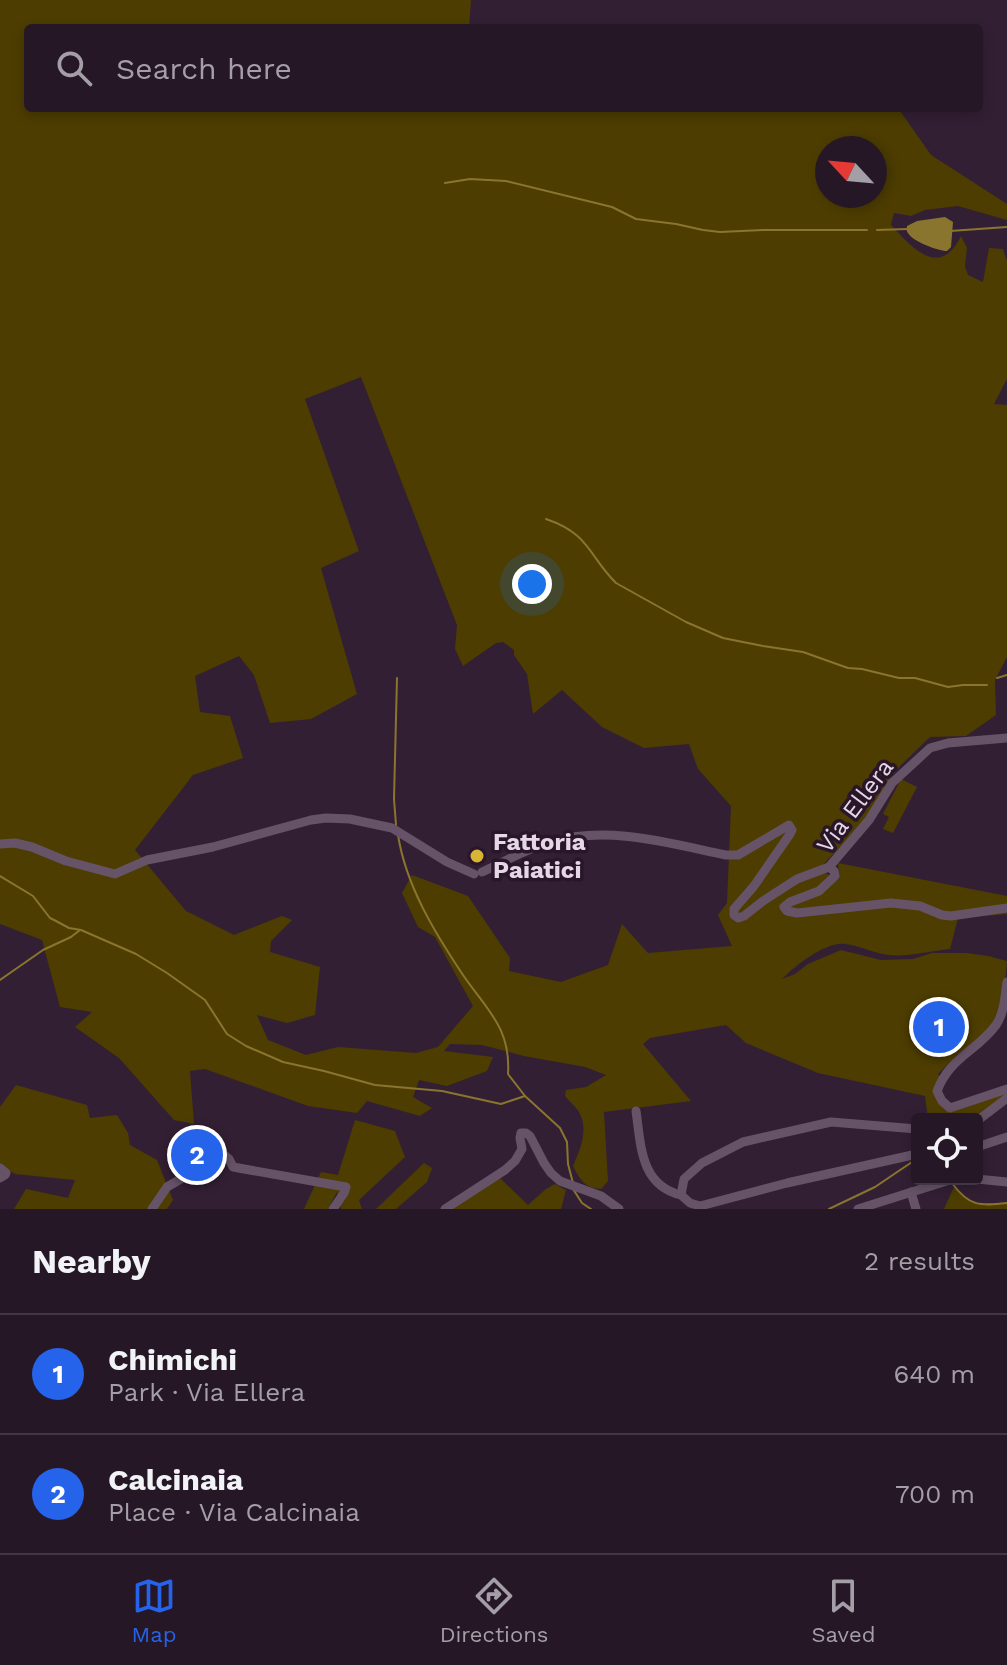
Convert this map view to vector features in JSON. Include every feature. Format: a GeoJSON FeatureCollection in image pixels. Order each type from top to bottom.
{"type":"FeatureCollection","features":[{"type":"Feature","properties":{"kind":"street","name":"Via Ellera"},"geometry":{"type":"LineString","coordinates":[[1007,738],[948,743],[930,748],[892,783],[869,820],[829,867],[835,876],[819,891],[784,907],[797,913],[891,903],[920,906],[951,916],[1007,908]]}},
{"type":"Feature","properties":{"kind":"street"},"geometry":{"type":"LineString","coordinates":[[0,844],[32,847],[66,861],[115,874],[147,860],[213,847],[318,819],[350,819],[397,830],[447,862],[478,873],[549,842],[596,834],[640,837],[738,855],[789,825],[792,830],[790,834],[734,909],[734,915],[738,918],[797,879],[829,867]]}},
{"type":"Feature","properties":{"kind":"street"},"geometry":{"type":"LineString","coordinates":[[1007,982],[1002,1012],[996,1025],[943,1076],[937,1091],[950,1108],[1007,1089]]}},
{"type":"Feature","properties":{"kind":"street"},"geometry":{"type":"LineString","coordinates":[[983,1116],[1007,1098]]}},
{"type":"Feature","properties":{"kind":"street"},"geometry":{"type":"LineString","coordinates":[[636,1111],[644,1160],[650,1175],[668,1191],[700,1206],[911,1155]]}},
{"type":"Feature","properties":{"kind":"street"},"geometry":{"type":"LineString","coordinates":[[681,1195],[684,1179],[702,1163],[743,1142],[831,1122],[911,1129]]}},
{"type":"Feature","properties":{"kind":"street"},"geometry":{"type":"LineString","coordinates":[[445,1209],[515,1161],[522,1149],[521,1133],[530,1136],[551,1173],[560,1181],[604,1197],[619,1209]]}},
{"type":"Feature","properties":{"kind":"street"},"geometry":{"type":"LineString","coordinates":[[983,1145],[1007,1137]]}},
{"type":"Feature","properties":{"kind":"street"},"geometry":{"type":"LineString","coordinates":[[152,1209],[167,1187],[191,1173],[200,1162],[223,1154],[233,1167],[346,1187],[333,1209]]}},
{"type":"Feature","properties":{"kind":"street"},"geometry":{"type":"LineString","coordinates":[[0,1168],[6,1173],[0,1178]]}},
{"type":"Feature","properties":{"kind":"street"},"geometry":{"type":"LineString","coordinates":[[983,1180],[1007,1182]]}},
{"type":"Feature","properties":{"kind":"street"},"geometry":{"type":"LineString","coordinates":[[858,1209],[933,1185]]}},
{"type":"Feature","properties":{"kind":"street"},"geometry":{"type":"LineString","coordinates":[[911,1192],[916,1209]]}},
{"type":"Feature","properties":{"kind":"shaded area"},"geometry":{"type":"Polygon","coordinates":[[[0,0],[471,0],[469,24],[24,24],[24,112],[901,112],[931,155],[1007,204],[1007,220],[958,206],[925,210],[911,216],[894,213],[891,225],[917,250],[935,258],[953,249],[961,236],[967,248],[965,266],[968,275],[983,282],[989,248],[1003,249],[1007,261],[1007,379],[994,404],[1007,405],[1007,657],[995,680],[996,715],[966,736],[930,737],[896,770],[872,813],[821,867],[821,872],[834,880],[839,879],[838,863],[1007,896],[1007,914],[958,918],[950,949],[896,955],[846,944],[830,946],[803,961],[782,979],[841,950],[881,960],[913,959],[932,953],[966,953],[1007,961],[998,1016],[981,1038],[958,1054],[938,1074],[940,1077],[935,1092],[945,1108],[1006,1092],[1007,1095],[982,1113],[927,1113],[925,1096],[818,1073],[746,1043],[726,1025],[650,1038],[643,1044],[691,1101],[604,1112],[608,1181],[601,1189],[584,1182],[573,1166],[582,1140],[583,1126],[579,1112],[565,1096],[566,1090],[586,1087],[606,1075],[585,1067],[482,1045],[450,1044],[444,1051],[493,1057],[487,1071],[447,1086],[419,1080],[413,1097],[432,1108],[420,1116],[367,1101],[357,1113],[308,1106],[205,1069],[190,1071],[194,1124],[174,1120],[119,1058],[75,1027],[92,1012],[60,1007],[42,940],[0,924],[0,0]],[[361,377],[305,399],[359,551],[321,568],[357,694],[311,719],[270,723],[254,675],[239,656],[195,676],[200,712],[230,716],[243,758],[193,775],[135,850],[186,911],[234,935],[282,916],[292,920],[271,941],[270,952],[320,967],[315,1015],[287,1023],[257,1015],[268,1040],[306,1055],[338,1047],[416,1053],[438,1047],[473,1006],[435,937],[418,927],[402,893],[412,875],[468,896],[510,958],[509,971],[561,982],[608,965],[622,924],[648,953],[732,946],[718,915],[727,903],[731,806],[698,769],[689,744],[644,748],[602,727],[562,690],[533,714],[527,674],[514,650],[503,642],[496,643],[463,666],[455,649],[457,625],[361,377]]]}},
{"type":"Feature","properties":{"kind":"shaded area"},"geometry":{"type":"Polygon","coordinates":[[[945,217],[953,222],[951,247],[947,251],[920,242],[907,231],[907,226],[917,221],[945,217]]]}},
{"type":"Feature","properties":{"kind":"shaded area"},"geometry":{"type":"Polygon","coordinates":[[[901,779],[917,787],[893,833],[883,829],[889,817],[883,814],[901,779]]]}},
{"type":"Feature","properties":{"kind":"shaded area"},"geometry":{"type":"Polygon","coordinates":[[[16,1085],[87,1105],[90,1118],[117,1115],[128,1133],[130,1145],[157,1160],[173,1200],[167,1209],[14,1209],[26,1189],[68,1198],[75,1180],[15,1174],[0,1165],[0,1107],[16,1085]]]}},
{"type":"Feature","properties":{"kind":"shaded area"},"geometry":{"type":"Polygon","coordinates":[[[355,1120],[395,1131],[405,1157],[359,1200],[362,1209],[341,1209],[337,1192],[328,1209],[304,1209],[321,1172],[338,1175],[355,1120]]]}},
{"type":"Feature","properties":{"kind":"shaded area"},"geometry":{"type":"Polygon","coordinates":[[[424,1163],[432,1168],[427,1182],[396,1209],[376,1209],[424,1163]]]}},
{"type":"Feature","properties":{"kind":"shaded area"},"geometry":{"type":"Polygon","coordinates":[[[500,1178],[528,1205],[555,1184],[566,1190],[561,1209],[453,1209],[500,1178]]]}},
{"type":"Feature","properties":{"kind":"shaded area"},"geometry":{"type":"Polygon","coordinates":[[[954,1187],[973,1202],[1007,1203],[1007,1209],[944,1209],[954,1187]]]}},
{"type":"Feature","properties":{"kind":"waterway"},"geometry":{"type":"LineString","coordinates":[[445,183],[470,179],[506,181],[612,207],[636,219],[720,232],[867,230]]}},
{"type":"Feature","properties":{"kind":"waterway"},"geometry":{"type":"LineString","coordinates":[[950,231],[1007,227]]}},
{"type":"Feature","properties":{"kind":"waterway"},"geometry":{"type":"LineString","coordinates":[[877,230],[908,229]]}},
{"type":"Feature","properties":{"kind":"waterway"},"geometry":{"type":"LineString","coordinates":[[546,519],[580,538],[616,583],[686,622],[723,638],[803,652],[848,668],[915,678],[948,687],[987,685]]}},
{"type":"Feature","properties":{"kind":"waterway"},"geometry":{"type":"LineString","coordinates":[[997,678],[1007,675]]}},
{"type":"Feature","properties":{"kind":"waterway"},"geometry":{"type":"LineString","coordinates":[[396,825],[397,678]]}},
{"type":"Feature","properties":{"kind":"waterway"},"geometry":{"type":"LineString","coordinates":[[398,835],[408,872],[423,908],[452,959],[496,1020],[506,1044],[508,1074],[525,1096]]}},
{"type":"Feature","properties":{"kind":"waterway"},"geometry":{"type":"LineString","coordinates":[[0,876],[33,896],[50,918],[136,954],[167,973],[205,1000],[227,1034],[283,1062],[375,1085],[442,1091],[501,1104],[525,1096],[560,1128],[567,1142],[573,1183]]}},
{"type":"Feature","properties":{"kind":"waterway"},"geometry":{"type":"LineString","coordinates":[[0,980],[43,950],[80,930]]}},
{"type":"Feature","properties":{"kind":"waterway"},"geometry":{"type":"LineString","coordinates":[[829,1209],[875,1187],[911,1163]]}},
{"type":"Feature","properties":{"kind":"waterway"},"geometry":{"type":"LineString","coordinates":[[954,1185],[970,1201],[990,1205],[1007,1203]]}},
{"type":"Feature","properties":{"kind":"waterway"},"geometry":{"type":"LineString","coordinates":[[573,1189],[582,1203],[591,1209]]}},
{"type":"Feature","properties":{"kind":"place","name":"Fattoria Paiatici"},"geometry":{"type":"Point","coordinates":[477,856]}},
{"type":"Feature","properties":{"kind":"place","name":"Chimichi"},"geometry":{"type":"Point","coordinates":[939,1027]}},
{"type":"Feature","properties":{"kind":"place","name":"Calcinaia"},"geometry":{"type":"Point","coordinates":[197,1155]}}]}
